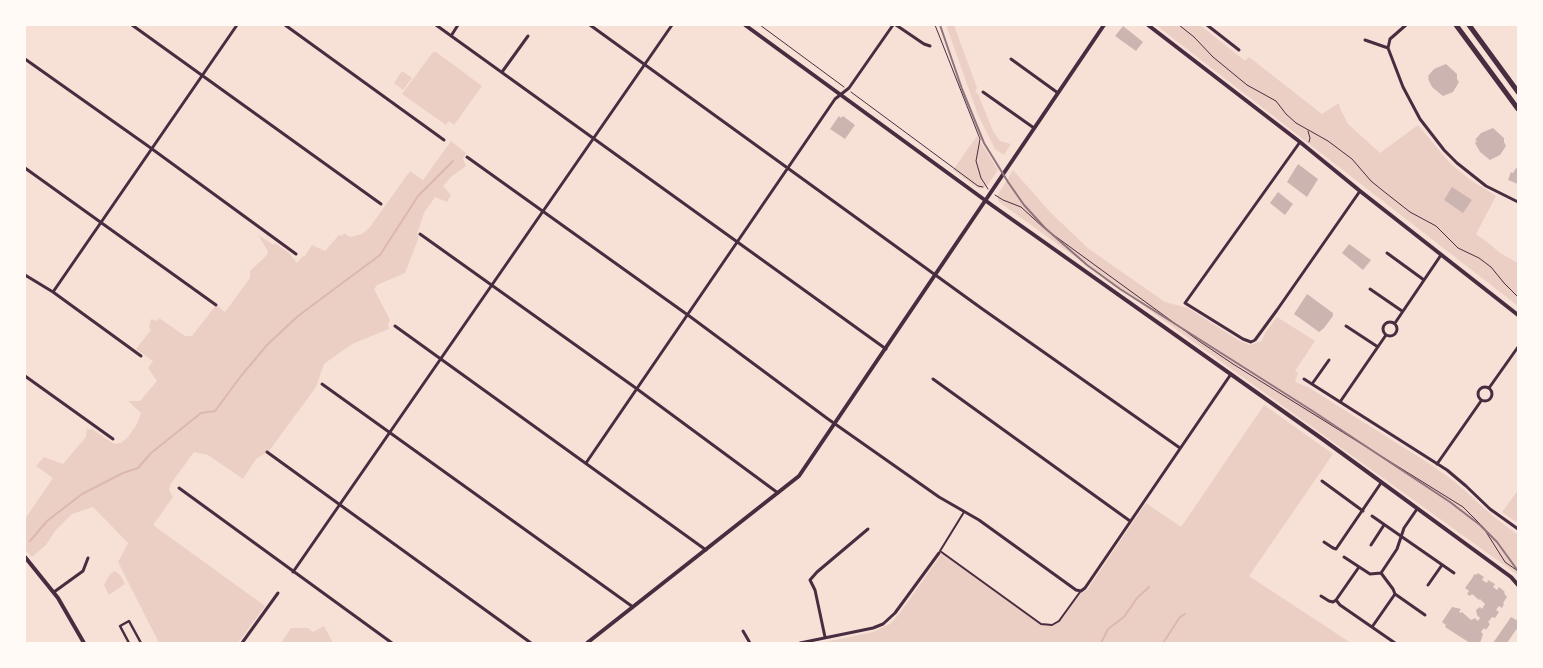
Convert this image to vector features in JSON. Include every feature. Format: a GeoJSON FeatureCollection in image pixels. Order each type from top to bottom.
{"type":"FeatureCollection","features":[{"type":"Feature","properties":{"kind":"main road"},"geometry":{"type":"LineString","coordinates":[[1456,25],[1518,109]]}},
{"type":"Feature","properties":{"kind":"main road"},"geometry":{"type":"LineString","coordinates":[[1469,25],[1518,92]]}},
{"type":"Feature","properties":{"kind":"street"},"geometry":{"type":"LineString","coordinates":[[132,25],[381,204]]}},
{"type":"Feature","properties":{"kind":"street"},"geometry":{"type":"LineString","coordinates":[[53,292],[237,25]]}},
{"type":"Feature","properties":{"kind":"street"},"geometry":{"type":"LineString","coordinates":[[285,25],[444,140]]}},
{"type":"Feature","properties":{"kind":"street"},"geometry":{"type":"LineString","coordinates":[[436,25],[886,349]]}},
{"type":"Feature","properties":{"kind":"street"},"geometry":{"type":"LineString","coordinates":[[451,36],[458,25]]}},
{"type":"Feature","properties":{"kind":"street"},"geometry":{"type":"LineString","coordinates":[[590,25],[936,275],[1180,448]]}},
{"type":"Feature","properties":{"kind":"street"},"geometry":{"type":"LineString","coordinates":[[294,572],[672,25]]}},
{"type":"Feature","properties":{"kind":"street"},"geometry":{"type":"LineString","coordinates":[[745,25],[986,200],[1231,374],[1511,577],[1518,584]]}},
{"type":"Feature","properties":{"kind":"street"},"geometry":{"type":"LineString","coordinates":[[586,463],[835,99],[849,88],[894,25],[930,46]]}},
{"type":"Feature","properties":{"kind":"street"},"geometry":{"type":"LineString","coordinates":[[590,642],[779,494],[802,472],[1104,25]]}},
{"type":"Feature","properties":{"kind":"street"},"geometry":{"type":"LineString","coordinates":[[1148,25],[1306,146],[1360,191],[1518,315]]}},
{"type":"Feature","properties":{"kind":"street"},"geometry":{"type":"LineString","coordinates":[[1207,25],[1240,50]]}},
{"type":"Feature","properties":{"kind":"street"},"geometry":{"type":"LineString","coordinates":[[1406,25],[1390,39],[1388,48],[1410,101],[1420,119],[1444,150],[1480,181],[1518,202]]}},
{"type":"Feature","properties":{"kind":"street"},"geometry":{"type":"LineString","coordinates":[[502,72],[528,36]]}},
{"type":"Feature","properties":{"kind":"street"},"geometry":{"type":"LineString","coordinates":[[1365,40],[1388,48]]}},
{"type":"Feature","properties":{"kind":"street"},"geometry":{"type":"LineString","coordinates":[[25,59],[296,254]]}},
{"type":"Feature","properties":{"kind":"street"},"geometry":{"type":"LineString","coordinates":[[1011,59],[1058,93]]}},
{"type":"Feature","properties":{"kind":"street"},"geometry":{"type":"LineString","coordinates":[[983,92],[1034,128]]}},
{"type":"Feature","properties":{"kind":"street"},"geometry":{"type":"LineString","coordinates":[[1300,142],[1185,303],[1251,342],[1257,338],[1278,310],[1360,191]]}},
{"type":"Feature","properties":{"kind":"street"},"geometry":{"type":"LineString","coordinates":[[467,157],[836,424],[1076,590],[1081,591],[1085,588],[1231,374]]}},
{"type":"Feature","properties":{"kind":"street"},"geometry":{"type":"LineString","coordinates":[[25,168],[216,305]]}},
{"type":"Feature","properties":{"kind":"street"},"geometry":{"type":"LineString","coordinates":[[420,234],[637,389],[779,494]]}},
{"type":"Feature","properties":{"kind":"street"},"geometry":{"type":"LineString","coordinates":[[1387,253],[1424,280]]}},
{"type":"Feature","properties":{"kind":"street"},"geometry":{"type":"LineString","coordinates":[[1394,323],[1441,255]]}},
{"type":"Feature","properties":{"kind":"street"},"geometry":{"type":"LineString","coordinates":[[25,275],[53,292],[141,356]]}},
{"type":"Feature","properties":{"kind":"street"},"geometry":{"type":"LineString","coordinates":[[1370,288],[1402,311]]}},
{"type":"Feature","properties":{"kind":"street"},"geometry":{"type":"LineString","coordinates":[[1386,335],[1383,331],[1384,324],[1388,322],[1394,323]]}},
{"type":"Feature","properties":{"kind":"street"},"geometry":{"type":"LineString","coordinates":[[1386,335],[1393,336],[1396,333],[1397,326],[1394,323]]}},
{"type":"Feature","properties":{"kind":"street"},"geometry":{"type":"LineString","coordinates":[[395,326],[706,550]]}},
{"type":"Feature","properties":{"kind":"street"},"geometry":{"type":"LineString","coordinates":[[1346,326],[1378,347]]}},
{"type":"Feature","properties":{"kind":"street"},"geometry":{"type":"LineString","coordinates":[[1340,402],[1386,335]]}},
{"type":"Feature","properties":{"kind":"street"},"geometry":{"type":"LineString","coordinates":[[1490,388],[1518,347]]}},
{"type":"Feature","properties":{"kind":"street"},"geometry":{"type":"LineString","coordinates":[[1312,384],[1328,360]]}},
{"type":"Feature","properties":{"kind":"street"},"geometry":{"type":"LineString","coordinates":[[25,376],[112,439]]}},
{"type":"Feature","properties":{"kind":"street"},"geometry":{"type":"LineString","coordinates":[[1304,378],[1437,464],[1461,481],[1499,516],[1518,529]]}},
{"type":"Feature","properties":{"kind":"street"},"geometry":{"type":"LineString","coordinates":[[933,379],[1130,520]]}},
{"type":"Feature","properties":{"kind":"street"},"geometry":{"type":"LineString","coordinates":[[322,384],[633,607]]}},
{"type":"Feature","properties":{"kind":"street"},"geometry":{"type":"LineString","coordinates":[[1485,387],[1490,388],[1492,395],[1490,399],[1487,402],[1481,400],[1478,397],[1478,391],[1485,387]]}},
{"type":"Feature","properties":{"kind":"street"},"geometry":{"type":"LineString","coordinates":[[1437,464],[1481,400]]}},
{"type":"Feature","properties":{"kind":"street"},"geometry":{"type":"LineString","coordinates":[[267,452],[531,643]]}},
{"type":"Feature","properties":{"kind":"street"},"geometry":{"type":"LineString","coordinates":[[1322,481],[1363,511]]}},
{"type":"Feature","properties":{"kind":"street"},"geometry":{"type":"LineString","coordinates":[[1324,542],[1332,548],[1336,548],[1381,483]]}},
{"type":"Feature","properties":{"kind":"street"},"geometry":{"type":"LineString","coordinates":[[179,488],[392,643]]}},
{"type":"Feature","properties":{"kind":"street"},"geometry":{"type":"LineString","coordinates":[[1381,573],[1397,549],[1404,528],[1417,509]]}},
{"type":"Feature","properties":{"kind":"street"},"geometry":{"type":"LineString","coordinates":[[1372,516],[1454,573]]}},
{"type":"Feature","properties":{"kind":"street"},"geometry":{"type":"LineString","coordinates":[[1371,545],[1384,525]]}},
{"type":"Feature","properties":{"kind":"street"},"geometry":{"type":"LineString","coordinates":[[825,637],[815,590],[810,580],[868,529]]}},
{"type":"Feature","properties":{"kind":"street"},"geometry":{"type":"LineString","coordinates":[[800,643],[873,628],[887,621],[896,612],[940,552]]}},
{"type":"Feature","properties":{"kind":"street"},"geometry":{"type":"LineString","coordinates":[[25,557],[54,592],[84,643]]}},
{"type":"Feature","properties":{"kind":"street"},"geometry":{"type":"LineString","coordinates":[[1344,557],[1370,574],[1381,573]]}},
{"type":"Feature","properties":{"kind":"street"},"geometry":{"type":"LineString","coordinates":[[54,592],[83,570],[88,558]]}},
{"type":"Feature","properties":{"kind":"street"},"geometry":{"type":"LineString","coordinates":[[1428,585],[1442,565]]}},
{"type":"Feature","properties":{"kind":"street"},"geometry":{"type":"LineString","coordinates":[[1321,596],[1329,602],[1334,602],[1359,567]]}},
{"type":"Feature","properties":{"kind":"street"},"geometry":{"type":"LineString","coordinates":[[1381,573],[1395,594],[1424,615]]}},
{"type":"Feature","properties":{"kind":"street"},"geometry":{"type":"LineString","coordinates":[[1511,577],[1518,579]]}},
{"type":"Feature","properties":{"kind":"street"},"geometry":{"type":"LineString","coordinates":[[242,643],[278,593]]}},
{"type":"Feature","properties":{"kind":"street"},"geometry":{"type":"LineString","coordinates":[[1372,627],[1395,594]]}},
{"type":"Feature","properties":{"kind":"street"},"geometry":{"type":"LineString","coordinates":[[1336,600],[1340,605],[1395,643]]}},
{"type":"Feature","properties":{"kind":"street"},"geometry":{"type":"LineString","coordinates":[[129,643],[120,626],[129,621],[141,643]]}},
{"type":"Feature","properties":{"kind":"street"},"geometry":{"type":"LineString","coordinates":[[742,630],[750,643]]}},
{"type":"Feature","properties":{"kind":"lane"},"geometry":{"type":"LineString","coordinates":[[964,512],[940,552],[1041,624],[1052,625],[1064,616],[1081,591]]}},
{"type":"Feature","properties":{"kind":"path"},"geometry":{"type":"LineString","coordinates":[[760,25],[844,87]]}},
{"type":"Feature","properties":{"kind":"path"},"geometry":{"type":"LineString","coordinates":[[850,92],[978,186],[985,187],[976,161],[980,140],[935,25]]}},
{"type":"Feature","properties":{"kind":"path"},"geometry":{"type":"LineString","coordinates":[[1179,25],[1247,85],[1276,101],[1286,114],[1307,130],[1328,140],[1352,159],[1371,181],[1410,212],[1436,226],[1458,248],[1479,258],[1491,267],[1518,297]]}},
{"type":"Feature","properties":{"kind":"path"},"geometry":{"type":"LineString","coordinates":[[1306,146],[1310,140],[1307,130]]}},
{"type":"Feature","properties":{"kind":"path"},"geometry":{"type":"LineString","coordinates":[[997,196],[1021,208],[1044,228],[1233,364],[1463,507],[1483,527],[1505,562],[1518,571]]}},
{"type":"Feature","properties":{"kind":"shaded area"},"geometry":{"type":"Polygon","coordinates":[[[946,25],[954,25],[977,88],[975,92],[978,94],[993,131],[1000,141],[1011,144],[1004,155],[995,149],[978,115],[946,25]]]}},
{"type":"Feature","properties":{"kind":"shaded area"},"geometry":{"type":"Polygon","coordinates":[[[1156,25],[1200,25],[1245,61],[1249,57],[1322,114],[1339,103],[1348,124],[1380,153],[1418,125],[1449,162],[1469,179],[1496,196],[1476,234],[1500,253],[1518,263],[1518,306],[1156,25]]]}},
{"type":"Feature","properties":{"kind":"shaded area"},"geometry":{"type":"Polygon","coordinates":[[[433,52],[436,52],[482,86],[454,125],[449,121],[446,125],[402,94],[433,52]]]}},
{"type":"Feature","properties":{"kind":"shaded area"},"geometry":{"type":"Polygon","coordinates":[[[402,71],[412,78],[403,90],[394,83],[402,71]]]}},
{"type":"Feature","properties":{"kind":"shaded area"},"geometry":{"type":"Polygon","coordinates":[[[977,136],[998,170],[987,186],[981,189],[953,170],[977,136]]]}},
{"type":"Feature","properties":{"kind":"shaded area"},"geometry":{"type":"Polygon","coordinates":[[[451,141],[466,153],[463,159],[466,166],[452,176],[443,186],[451,195],[447,202],[435,197],[424,213],[417,234],[419,237],[405,273],[377,285],[374,289],[390,320],[388,324],[389,329],[352,344],[324,364],[316,387],[269,451],[256,459],[243,479],[208,455],[194,452],[170,485],[169,490],[173,497],[153,525],[265,606],[238,643],[159,643],[118,562],[128,543],[93,507],[72,514],[55,531],[46,545],[32,557],[25,550],[25,519],[53,478],[36,466],[44,457],[63,464],[86,437],[87,428],[92,429],[114,444],[121,443],[128,437],[137,424],[141,413],[128,401],[140,401],[157,381],[148,368],[153,361],[136,349],[151,330],[149,327],[151,319],[157,321],[159,318],[185,336],[192,336],[216,305],[225,312],[250,278],[250,271],[267,255],[268,251],[258,235],[274,245],[275,243],[289,253],[297,263],[305,256],[312,245],[325,251],[339,235],[342,236],[344,233],[350,237],[362,234],[370,227],[410,171],[423,180],[451,141]]]}},
{"type":"Feature","properties":{"kind":"shaded area"},"geometry":{"type":"Polygon","coordinates":[[[1013,170],[1051,213],[1089,249],[1165,302],[1188,308],[1240,341],[1250,345],[1262,341],[1265,333],[1277,317],[1315,341],[1295,371],[1298,373],[1295,382],[1308,387],[1433,466],[1518,535],[1518,575],[999,202],[997,196],[1013,170]]]}},
{"type":"Feature","properties":{"kind":"shaded area"},"geometry":{"type":"Polygon","coordinates":[[[1264,405],[1333,454],[1249,576],[1351,643],[820,643],[873,632],[890,624],[943,552],[1041,624],[1052,625],[1064,616],[1079,594],[1087,590],[1146,503],[1181,527],[1264,405]]]}},
{"type":"Feature","properties":{"kind":"shaded area"},"geometry":{"type":"Polygon","coordinates":[[[1518,490],[1518,523],[1502,512],[1518,490]]]}},
{"type":"Feature","properties":{"kind":"shaded area"},"geometry":{"type":"Polygon","coordinates":[[[115,571],[120,575],[125,584],[109,595],[104,585],[110,574],[115,571]]]}},
{"type":"Feature","properties":{"kind":"shaded area"},"geometry":{"type":"Polygon","coordinates":[[[324,626],[333,643],[281,643],[291,628],[308,628],[313,632],[324,626]]]}},
{"type":"Feature","properties":{"kind":"building"},"geometry":{"type":"Polygon","coordinates":[[[1123,26],[1143,42],[1136,51],[1115,36],[1123,26]]]}},
{"type":"Feature","properties":{"kind":"building"},"geometry":{"type":"Polygon","coordinates":[[[1446,64],[1457,74],[1459,82],[1453,92],[1443,96],[1432,87],[1428,76],[1434,69],[1446,64]]]}},
{"type":"Feature","properties":{"kind":"building"},"geometry":{"type":"Polygon","coordinates":[[[839,116],[841,118],[843,116],[855,125],[845,139],[830,129],[839,116]]]}},
{"type":"Feature","properties":{"kind":"building"},"geometry":{"type":"Polygon","coordinates":[[[1493,128],[1504,138],[1506,146],[1500,155],[1490,160],[1480,152],[1475,140],[1481,133],[1493,128]]]}},
{"type":"Feature","properties":{"kind":"building"},"geometry":{"type":"Polygon","coordinates":[[[1298,164],[1318,179],[1307,197],[1287,182],[1298,164]]]}},
{"type":"Feature","properties":{"kind":"building"},"geometry":{"type":"Polygon","coordinates":[[[1516,168],[1518,169],[1518,184],[1508,180],[1511,172],[1513,173],[1516,168]]]}},
{"type":"Feature","properties":{"kind":"building"},"geometry":{"type":"Polygon","coordinates":[[[1452,187],[1472,200],[1463,213],[1444,200],[1452,187]]]}},
{"type":"Feature","properties":{"kind":"building"},"geometry":{"type":"Polygon","coordinates":[[[1278,192],[1293,204],[1285,215],[1270,203],[1278,192]]]}},
{"type":"Feature","properties":{"kind":"building"},"geometry":{"type":"Polygon","coordinates":[[[1349,244],[1371,260],[1363,270],[1342,253],[1349,244]]]}},
{"type":"Feature","properties":{"kind":"building"},"geometry":{"type":"Polygon","coordinates":[[[1307,294],[1333,313],[1333,316],[1319,332],[1294,314],[1307,294]]]}},
{"type":"Feature","properties":{"kind":"building"},"geometry":{"type":"Polygon","coordinates":[[[1478,573],[1484,577],[1482,580],[1487,583],[1488,580],[1495,584],[1493,587],[1497,590],[1499,587],[1505,592],[1507,597],[1502,608],[1499,606],[1496,610],[1499,612],[1495,618],[1492,617],[1488,622],[1490,624],[1486,630],[1484,628],[1481,632],[1483,634],[1480,643],[1470,643],[1445,627],[1446,625],[1442,622],[1452,607],[1461,609],[1459,612],[1462,612],[1471,620],[1475,618],[1478,621],[1480,618],[1476,610],[1480,607],[1482,609],[1485,604],[1472,594],[1470,596],[1467,594],[1469,591],[1465,588],[1474,574],[1478,573]]]}},
{"type":"Feature","properties":{"kind":"building"},"geometry":{"type":"Polygon","coordinates":[[[1511,617],[1518,621],[1518,627],[1507,643],[1493,643],[1511,617]]]}},
{"type":"Feature","properties":{"kind":"waterway"},"geometry":{"type":"LineString","coordinates":[[30,541],[47,521],[82,494],[123,473],[138,468],[151,453],[201,413],[215,411],[267,345],[298,316],[380,255],[418,196],[453,161]]}},
{"type":"Feature","properties":{"kind":"waterway"},"geometry":{"type":"LineString","coordinates":[[1101,643],[1108,629],[1124,617],[1137,598],[1149,587]]}},
{"type":"Feature","properties":{"kind":"waterway"},"geometry":{"type":"LineString","coordinates":[[1163,643],[1180,617],[1185,614]]}},
{"type":"Feature","properties":{"kind":"railway"},"geometry":{"type":"LineString","coordinates":[[940,25],[962,89],[984,143],[1024,205],[1045,228],[1087,265],[1120,289],[1311,410],[1450,502],[1480,525],[1497,542],[1518,571]]}}]}
